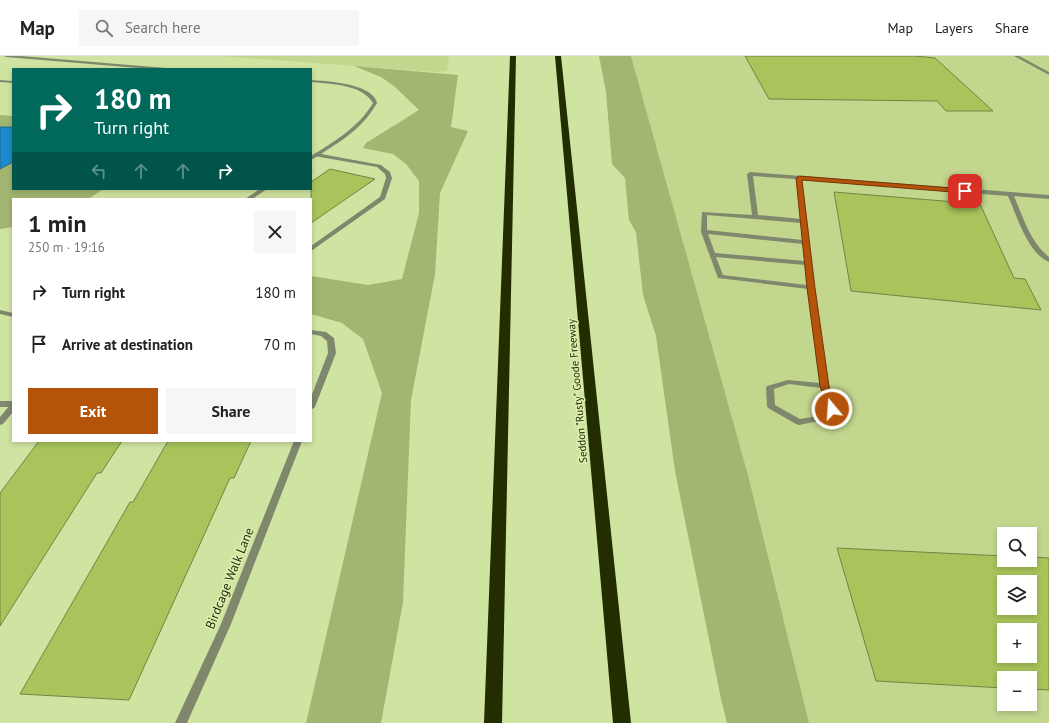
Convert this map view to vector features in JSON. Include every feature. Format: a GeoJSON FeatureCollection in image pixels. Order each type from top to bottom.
{"type":"FeatureCollection","features":[{"type":"Feature","properties":{"kind":"highway"},"geometry":{"type":"LineString","coordinates":[[493,723],[512,56]]}},
{"type":"Feature","properties":{"kind":"highway","name":"Seddon \"Rusty\" Goode Freeway"},"geometry":{"type":"LineString","coordinates":[[558,56],[622,723]]}},
{"type":"Feature","properties":{"kind":"street"},"geometry":{"type":"LineString","coordinates":[[6,56],[154,68]]}},
{"type":"Feature","properties":{"kind":"street"},"geometry":{"type":"LineString","coordinates":[[1016,56],[1048,72]]}},
{"type":"Feature","properties":{"kind":"street"},"geometry":{"type":"LineString","coordinates":[[0,81],[12,82]]}},
{"type":"Feature","properties":{"kind":"street"},"geometry":{"type":"LineString","coordinates":[[312,81],[331,82],[354,88],[370,95],[375,102],[370,112],[353,130],[314,156]]}},
{"type":"Feature","properties":{"kind":"street"},"geometry":{"type":"LineString","coordinates":[[312,248],[383,198],[389,178],[388,173],[379,166],[314,156]]}},
{"type":"Feature","properties":{"kind":"street"},"geometry":{"type":"LineString","coordinates":[[754,217],[750,174],[1049,197]]}},
{"type":"Feature","properties":{"kind":"street"},"geometry":{"type":"LineString","coordinates":[[799,178],[811,288],[824,386],[832,409],[821,418],[799,422],[771,406],[770,388],[788,382],[824,386]]}},
{"type":"Feature","properties":{"kind":"street"},"geometry":{"type":"LineString","coordinates":[[250,198],[262,190]]}},
{"type":"Feature","properties":{"kind":"street"},"geometry":{"type":"LineString","coordinates":[[1010,194],[1034,245],[1041,255],[1049,260]]}},
{"type":"Feature","properties":{"kind":"street"},"geometry":{"type":"LineString","coordinates":[[803,221],[704,212],[704,232],[720,277],[811,288]]}},
{"type":"Feature","properties":{"kind":"street"},"geometry":{"type":"LineString","coordinates":[[704,232],[806,242]]}},
{"type":"Feature","properties":{"kind":"street"},"geometry":{"type":"LineString","coordinates":[[713,255],[808,263]]}},
{"type":"Feature","properties":{"kind":"street"},"geometry":{"type":"LineString","coordinates":[[0,312],[12,315]]}},
{"type":"Feature","properties":{"kind":"street"},"geometry":{"type":"LineString","coordinates":[[312,332],[323,334],[331,340],[332,353],[312,404]]}},
{"type":"Feature","properties":{"kind":"street"},"geometry":{"type":"LineString","coordinates":[[0,404],[12,406]]}},
{"type":"Feature","properties":{"kind":"street"},"geometry":{"type":"LineString","coordinates":[[0,422],[12,407]]}},
{"type":"Feature","properties":{"kind":"street","name":"Birdcage Walk Lane"},"geometry":{"type":"LineString","coordinates":[[181,723],[226,624],[298,442]]}},
{"type":"Feature","properties":{"kind":"shaded area"},"geometry":{"type":"Polygon","coordinates":[[[220,56],[449,56],[447,71],[436,72],[220,56]]]}},
{"type":"Feature","properties":{"kind":"shaded area"},"geometry":{"type":"Polygon","coordinates":[[[599,56],[631,56],[748,475],[809,723],[727,723],[675,471],[656,336],[643,295],[636,232],[629,220],[625,178],[612,164],[606,92],[599,56]]]}},
{"type":"Feature","properties":{"kind":"shaded area"},"geometry":{"type":"Polygon","coordinates":[[[631,56],[1049,56],[1049,723],[809,723],[748,475],[631,56]]]}},
{"type":"Feature","properties":{"kind":"shaded area"},"geometry":{"type":"Polygon","coordinates":[[[354,66],[458,75],[451,127],[468,131],[440,193],[435,274],[411,400],[403,602],[381,723],[306,723],[382,393],[363,339],[342,323],[312,314],[312,276],[368,285],[402,279],[419,213],[419,181],[406,164],[393,154],[363,148],[366,143],[419,110],[394,86],[381,77],[354,66]]]}},
{"type":"Feature","properties":{"kind":"shaded area"},"geometry":{"type":"Polygon","coordinates":[[[0,115],[12,116],[12,127],[0,127],[0,115]]]}},
{"type":"Feature","properties":{"kind":"shaded area"},"geometry":{"type":"Polygon","coordinates":[[[12,163],[12,190],[102,190],[90,198],[12,198],[12,227],[0,229],[0,169],[12,163]]]}},
{"type":"Feature","properties":{"kind":"water"},"geometry":{"type":"Polygon","coordinates":[[[0,127],[12,127],[12,163],[0,169],[0,127]]]}},
{"type":"Feature","properties":{"kind":"building"},"geometry":{"type":"Polygon","coordinates":[[[745,56],[915,56],[935,58],[993,111],[946,111],[937,101],[769,99],[745,56]]]}},
{"type":"Feature","properties":{"kind":"building"},"geometry":{"type":"Polygon","coordinates":[[[330,169],[375,179],[312,222],[312,181],[330,169]]]}},
{"type":"Feature","properties":{"kind":"building"},"geometry":{"type":"Polygon","coordinates":[[[834,192],[980,204],[1014,278],[1025,279],[1041,310],[851,291],[834,192]]]}},
{"type":"Feature","properties":{"kind":"building"},"geometry":{"type":"Polygon","coordinates":[[[38,442],[121,442],[101,473],[97,473],[0,626],[0,493],[38,442]]]}},
{"type":"Feature","properties":{"kind":"building"},"geometry":{"type":"Polygon","coordinates":[[[167,442],[251,442],[234,478],[230,478],[129,700],[20,694],[130,502],[133,502],[167,442]]]}},
{"type":"Feature","properties":{"kind":"building"},"geometry":{"type":"Polygon","coordinates":[[[837,548],[997,556],[997,567],[1037,567],[1037,557],[1049,558],[1049,690],[1037,689],[1037,671],[997,671],[997,688],[876,681],[837,548]]]}},
{"type":"Feature","properties":{"kind":"route"},"geometry":{"type":"LineString","coordinates":[[832,409],[824,386],[811,288],[799,178],[965,191]]}}]}
